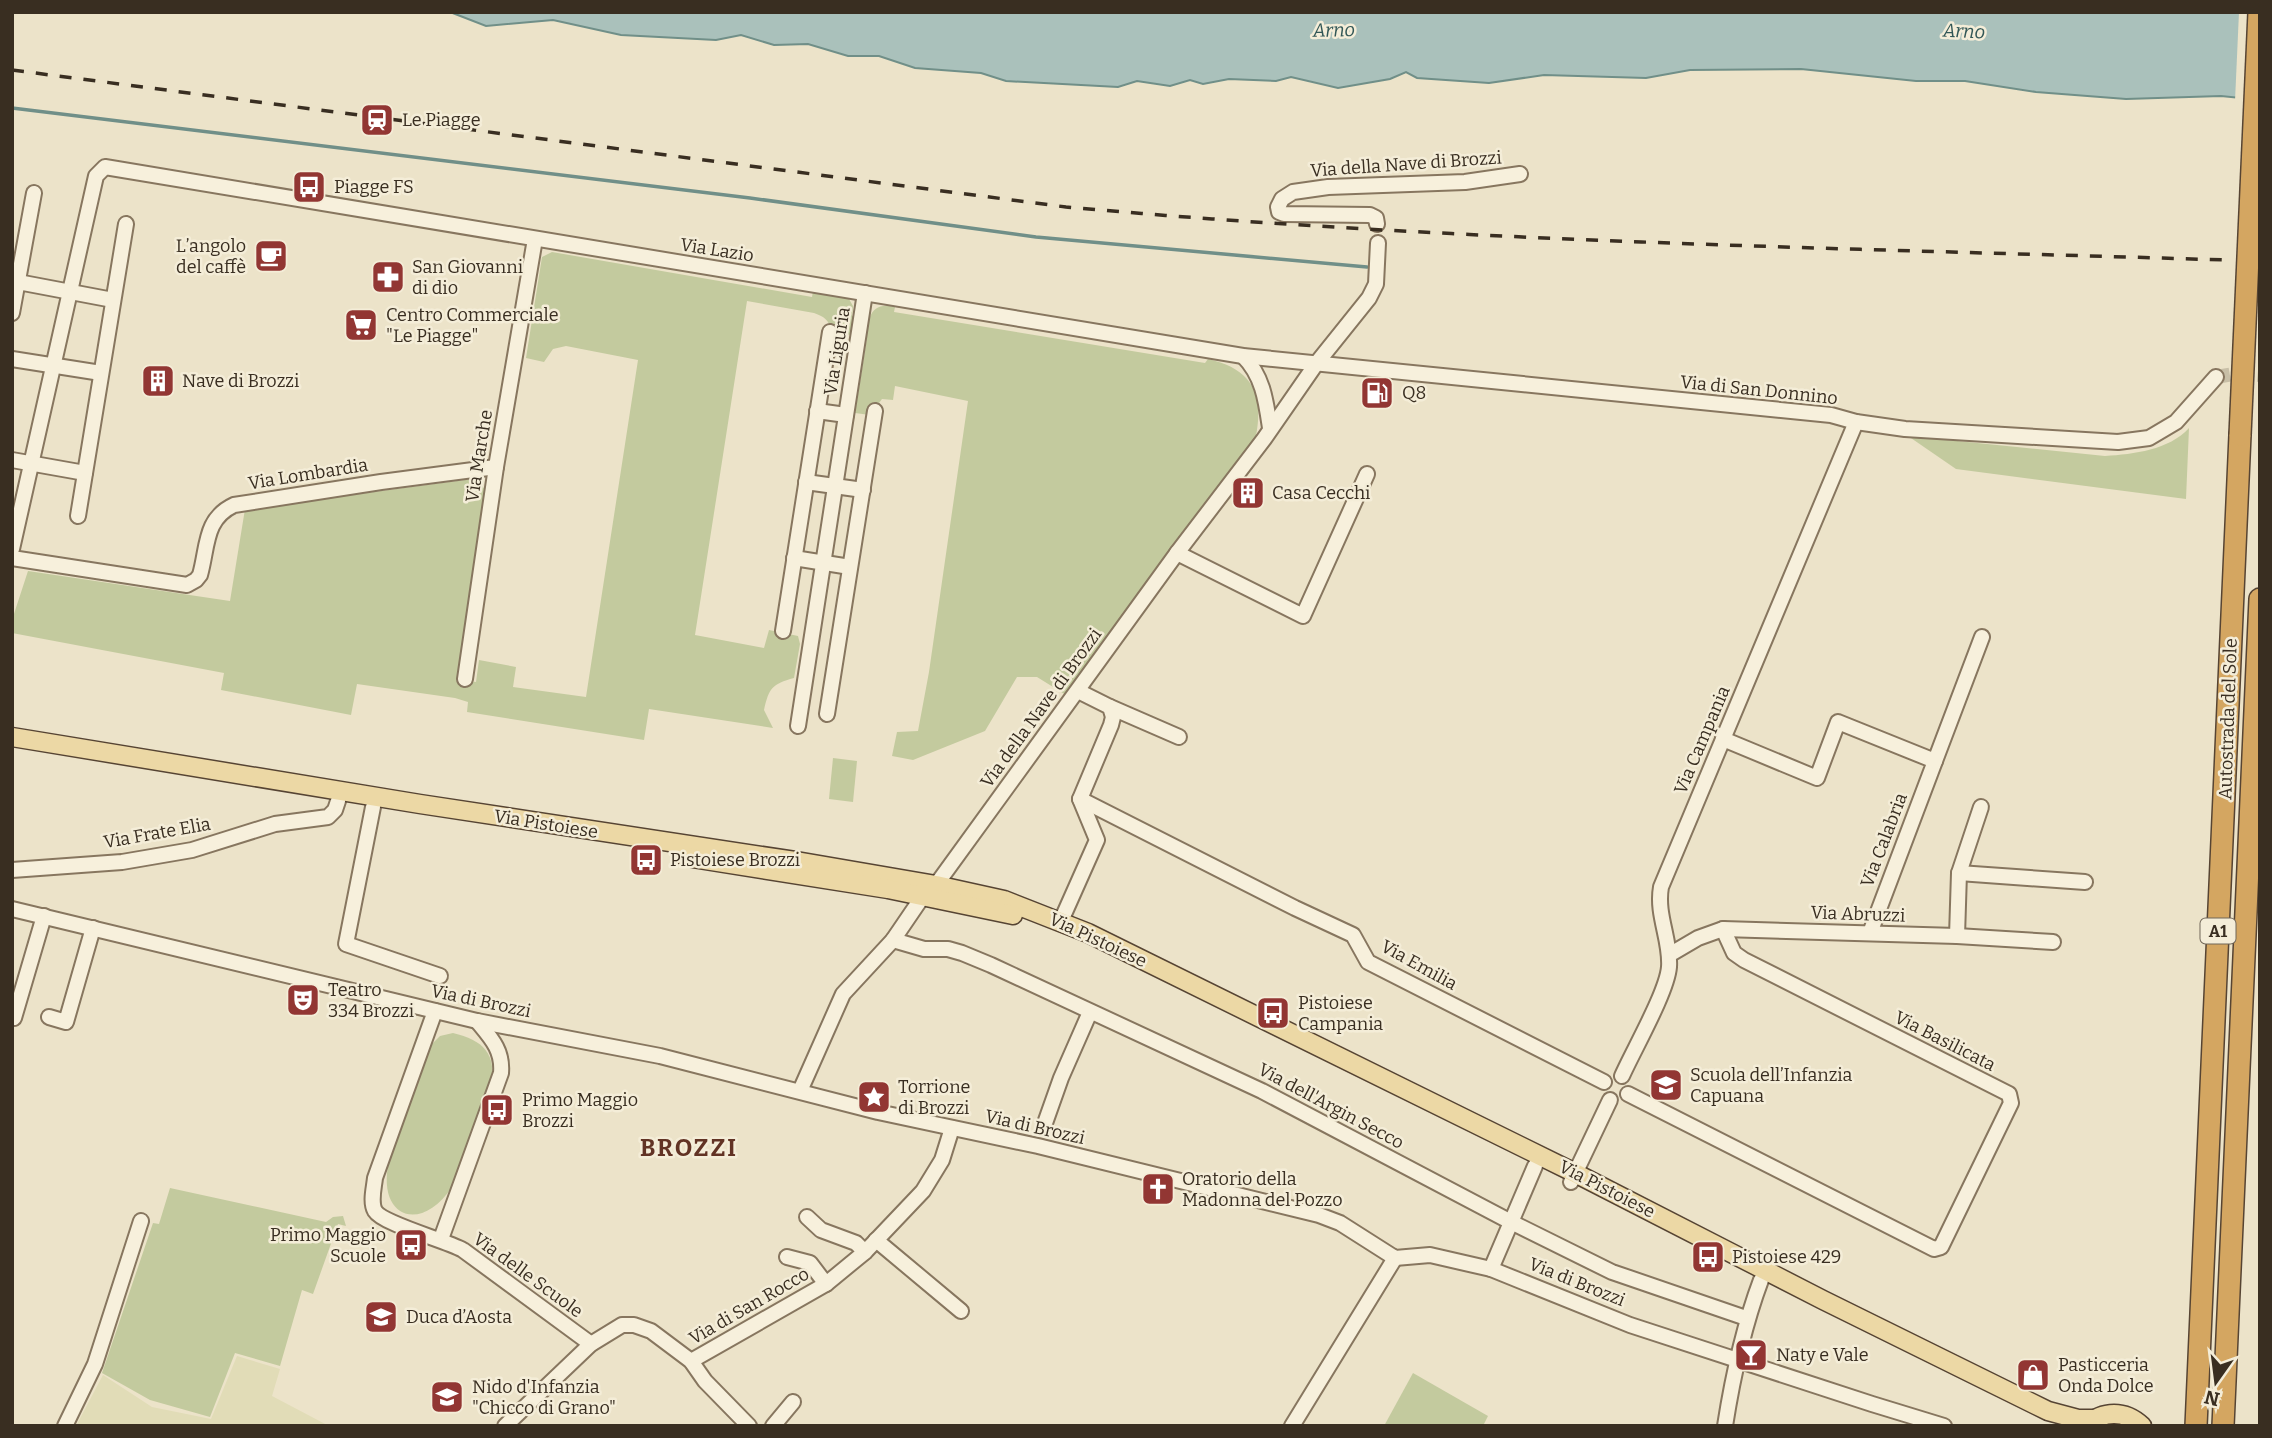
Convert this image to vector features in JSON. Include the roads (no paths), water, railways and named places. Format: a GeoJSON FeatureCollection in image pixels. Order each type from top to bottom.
{"type":"FeatureCollection","features":[{"type":"Feature","properties":{"kind":"highway","name":"Autostrada del Sole"},"geometry":{"type":"LineString","coordinates":[[2196,1426],[2259,12]]}},
{"type":"Feature","properties":{"kind":"highway","name":"Autostrada del Sole"},"geometry":{"type":"LineString","coordinates":[[2222,1426],[2260,599]]}},
{"type":"Feature","properties":{"kind":"main road","name":"Via Pistoiese"},"geometry":{"type":"LineString","coordinates":[[12,737],[420,804],[796,861],[929,890],[1002,911],[1057,932],[1535,1166],[1573,1177],[1761,1280],[2060,1426]]}},
{"type":"Feature","properties":{"kind":"main road","name":"Via Pistoiese"},"geometry":{"type":"LineString","coordinates":[[12,749],[373,807],[1004,900],[1061,921],[2048,1411],[2090,1422],[2105,1414],[2117,1414],[2129,1417],[2141,1425]]}},
{"type":"Feature","properties":{"kind":"street","name":"Via Lazio"},"geometry":{"type":"LineString","coordinates":[[70,292],[96,176],[105,167],[1243,356],[1316,364]]}},
{"type":"Feature","properties":{"kind":"street","name":"Via della Nave di Brozzi"},"geometry":{"type":"LineString","coordinates":[[1376,221],[1370,215],[1284,214],[1279,212],[1278,207],[1282,199],[1293,192],[1328,187],[1465,183],[1520,174]]}},
{"type":"Feature","properties":{"kind":"street"},"geometry":{"type":"LineString","coordinates":[[12,313],[34,193]]}},
{"type":"Feature","properties":{"kind":"street"},"geometry":{"type":"LineString","coordinates":[[78,516],[125,224]]}},
{"type":"Feature","properties":{"kind":"street","name":"Via Marche"},"geometry":{"type":"LineString","coordinates":[[465,679],[496,467],[535,239]]}},
{"type":"Feature","properties":{"kind":"street","name":"Via della Nave di Brozzi"},"geometry":{"type":"LineString","coordinates":[[800,1091],[843,994],[893,940],[1316,364],[1370,298],[1376,284],[1378,243]]}},
{"type":"Feature","properties":{"kind":"street"},"geometry":{"type":"LineString","coordinates":[[18,282],[113,300]]}},
{"type":"Feature","properties":{"kind":"street"},"geometry":{"type":"LineString","coordinates":[[12,550],[70,292]]}},
{"type":"Feature","properties":{"kind":"street","name":"Via Liguria"},"geometry":{"type":"LineString","coordinates":[[798,726],[865,293]]}},
{"type":"Feature","properties":{"kind":"street","name":"Via Liguria"},"geometry":{"type":"LineString","coordinates":[[783,631],[830,332]]}},
{"type":"Feature","properties":{"kind":"street"},"geometry":{"type":"LineString","coordinates":[[1243,356],[1261,381],[1270,428]]}},
{"type":"Feature","properties":{"kind":"street"},"geometry":{"type":"LineString","coordinates":[[12,359],[101,373]]}},
{"type":"Feature","properties":{"kind":"street","name":"Via di San Donnino"},"geometry":{"type":"LineString","coordinates":[[1316,364],[1831,415],[1856,422],[1905,429],[2118,442],[2149,438],[2176,422],[2216,377]]}},
{"type":"Feature","properties":{"kind":"street","name":"Via Liguria"},"geometry":{"type":"LineString","coordinates":[[817,411],[846,415]]}},
{"type":"Feature","properties":{"kind":"street"},"geometry":{"type":"LineString","coordinates":[[827,714],[875,411]]}},
{"type":"Feature","properties":{"kind":"street","name":"Via Campania"},"geometry":{"type":"LineString","coordinates":[[1622,1076],[1664,987],[1669,968],[1660,909],[1661,887],[1856,422]]}},
{"type":"Feature","properties":{"kind":"street"},"geometry":{"type":"LineString","coordinates":[[12,460],[85,472]]}},
{"type":"Feature","properties":{"kind":"street","name":"Via Lombardia"},"geometry":{"type":"LineString","coordinates":[[12,558],[187,585],[200,575],[213,520],[234,505],[496,467]]}},
{"type":"Feature","properties":{"kind":"street"},"geometry":{"type":"LineString","coordinates":[[1177,552],[1303,616],[1367,474]]}},
{"type":"Feature","properties":{"kind":"street"},"geometry":{"type":"LineString","coordinates":[[806,482],[863,490]]}},
{"type":"Feature","properties":{"kind":"street"},"geometry":{"type":"LineString","coordinates":[[794,558],[850,567]]}},
{"type":"Feature","properties":{"kind":"street"},"geometry":{"type":"LineString","coordinates":[[812,635],[839,639]]}},
{"type":"Feature","properties":{"kind":"street","name":"Via Calabria"},"geometry":{"type":"LineString","coordinates":[[1870,933],[1982,637]]}},
{"type":"Feature","properties":{"kind":"street"},"geometry":{"type":"LineString","coordinates":[[1078,691],[1179,737]]}},
{"type":"Feature","properties":{"kind":"street"},"geometry":{"type":"LineString","coordinates":[[1061,921],[1097,840],[1080,799],[1111,725],[1113,717],[1110,707]]}},
{"type":"Feature","properties":{"kind":"street"},"geometry":{"type":"LineString","coordinates":[[1723,739],[1817,778],[1839,722],[1935,761]]}},
{"type":"Feature","properties":{"kind":"street","name":"Via Emilia"},"geometry":{"type":"LineString","coordinates":[[1080,799],[1112,818],[1353,935],[1368,962],[1604,1082]]}},
{"type":"Feature","properties":{"kind":"street","name":"Via Frate Elia"},"geometry":{"type":"LineString","coordinates":[[12,870],[122,862],[192,850],[275,824],[328,817],[335,810],[338,801]]}},
{"type":"Feature","properties":{"kind":"street"},"geometry":{"type":"LineString","coordinates":[[373,807],[346,944],[440,976]]}},
{"type":"Feature","properties":{"kind":"street"},"geometry":{"type":"LineString","coordinates":[[1957,936],[1959,873],[1981,807]]}},
{"type":"Feature","properties":{"kind":"street"},"geometry":{"type":"LineString","coordinates":[[1959,873],[2085,882]]}},
{"type":"Feature","properties":{"kind":"street","name":"Via di Brozzi"},"geometry":{"type":"LineString","coordinates":[[12,909],[477,1021],[660,1056],[952,1128],[1040,1136],[1330,1219],[1395,1258],[1430,1255],[1491,1269],[1630,1325],[1944,1426]]}},
{"type":"Feature","properties":{"kind":"street"},"geometry":{"type":"LineString","coordinates":[[14,1018],[44,916]]}},
{"type":"Feature","properties":{"kind":"street"},"geometry":{"type":"LineString","coordinates":[[50,1017],[66,1021],[93,928]]}},
{"type":"Feature","properties":{"kind":"street","name":"Via Abruzzi"},"geometry":{"type":"LineString","coordinates":[[1669,955],[1698,938],[1723,929],[1957,936],[2053,942]]}},
{"type":"Feature","properties":{"kind":"street","name":"Via Basilicata"},"geometry":{"type":"LineString","coordinates":[[1628,1094],[1938,1249],[1941,1247],[2011,1103],[2009,1094],[1744,960],[1734,953],[1723,929]]}},
{"type":"Feature","properties":{"kind":"street","name":"Via dell'Argin Secco"},"geometry":{"type":"LineString","coordinates":[[893,940],[924,948],[948,949],[962,953],[1262,1091],[1612,1272],[1746,1318]]}},
{"type":"Feature","properties":{"kind":"street","name":"Via delle Scuole"},"geometry":{"type":"LineString","coordinates":[[435,1011],[375,1178],[373,1201],[376,1213],[384,1219],[441,1239],[463,1250],[591,1344]]}},
{"type":"Feature","properties":{"kind":"street"},"geometry":{"type":"LineString","coordinates":[[1040,1136],[1061,1078],[1090,1012]]}},
{"type":"Feature","properties":{"kind":"street"},"geometry":{"type":"LineString","coordinates":[[441,1239],[500,1073],[501,1058],[498,1048],[477,1021]]}},
{"type":"Feature","properties":{"kind":"street"},"geometry":{"type":"LineString","coordinates":[[1610,1076],[1622,1076],[1628,1082],[1628,1094],[1618,1102],[1610,1100],[1603,1090],[1604,1082],[1610,1076]]}},
{"type":"Feature","properties":{"kind":"street"},"geometry":{"type":"LineString","coordinates":[[1573,1177],[1610,1100]]}},
{"type":"Feature","properties":{"kind":"street","name":"Via di San Rocco"},"geometry":{"type":"LineString","coordinates":[[691,1361],[826,1284],[865,1252],[923,1191],[944,1155],[952,1128]]}},
{"type":"Feature","properties":{"kind":"street"},"geometry":{"type":"LineString","coordinates":[[1491,1269],[1535,1166]]}},
{"type":"Feature","properties":{"kind":"street"},"geometry":{"type":"LineString","coordinates":[[807,1217],[821,1230],[856,1243],[865,1252]]}},
{"type":"Feature","properties":{"kind":"street"},"geometry":{"type":"LineString","coordinates":[[65,1426],[95,1364],[141,1221]]}},
{"type":"Feature","properties":{"kind":"street"},"geometry":{"type":"LineString","coordinates":[[876,1240],[961,1311]]}},
{"type":"Feature","properties":{"kind":"street","name":"Via di San Rocco"},"geometry":{"type":"LineString","coordinates":[[787,1257],[810,1263],[826,1284]]}},
{"type":"Feature","properties":{"kind":"street"},"geometry":{"type":"LineString","coordinates":[[1292,1426],[1395,1258]]}},
{"type":"Feature","properties":{"kind":"street"},"geometry":{"type":"LineString","coordinates":[[1725,1426],[1735,1360],[1746,1318],[1761,1280]]}},
{"type":"Feature","properties":{"kind":"street"},"geometry":{"type":"LineString","coordinates":[[505,1426],[591,1344],[622,1325],[634,1325],[650,1331],[691,1361],[705,1381],[748,1426]]}},
{"type":"Feature","properties":{"kind":"street"},"geometry":{"type":"LineString","coordinates":[[773,1426],[793,1402]]}},
{"type":"Feature","properties":{"kind":"water","name":"Arno"},"geometry":{"type":"Polygon","coordinates":[[[450,12],[2260,12],[2260,100],[2221,96],[2126,99],[2036,92],[1965,81],[1916,81],[1801,69],[1690,70],[1646,78],[1544,75],[1489,83],[1417,78],[1406,72],[1390,79],[1338,88],[1291,77],[1276,81],[1229,79],[1203,84],[1190,80],[1170,86],[1137,81],[1118,87],[1006,81],[981,73],[915,68],[879,56],[848,56],[808,44],[774,45],[741,35],[716,40],[621,35],[553,20],[486,26],[450,12]]]}},
{"type":"Feature","properties":{"kind":"waterway"},"geometry":{"type":"LineString","coordinates":[[12,108],[750,198],[1036,237],[1367,267]]}},
{"type":"Feature","properties":{"kind":"tunnel"},"geometry":{"type":"LineString","coordinates":[[2216,377],[2240,373],[2260,375]]}},
{"type":"Feature","properties":{"kind":"railway"},"geometry":{"type":"LineString","coordinates":[[12,70],[1066,207],[1211,219],[1501,236],[2226,260]]}},
{"type":"Feature","properties":{"kind":"place","name":"Le Piagge"},"geometry":{"type":"Point","coordinates":[377,120]}},
{"type":"Feature","properties":{"kind":"place","name":"Piagge FS"},"geometry":{"type":"Point","coordinates":[309,187]}},
{"type":"Feature","properties":{"kind":"place","name":"L’angolo del caffè"},"geometry":{"type":"Point","coordinates":[271,256]}},
{"type":"Feature","properties":{"kind":"place","name":"San Giovanni di dio"},"geometry":{"type":"Point","coordinates":[388,277]}},
{"type":"Feature","properties":{"kind":"place","name":"Centro Commerciale \"Le Piagge\""},"geometry":{"type":"Point","coordinates":[361,325]}},
{"type":"Feature","properties":{"kind":"place","name":"Nave di Brozzi"},"geometry":{"type":"Point","coordinates":[158,381]}},
{"type":"Feature","properties":{"kind":"place","name":"Q8"},"geometry":{"type":"Point","coordinates":[1377,393]}},
{"type":"Feature","properties":{"kind":"place","name":"Casa Cecchi"},"geometry":{"type":"Point","coordinates":[1248,493]}},
{"type":"Feature","properties":{"kind":"place","name":"Pistoiese Brozzi"},"geometry":{"type":"Point","coordinates":[646,860]}},
{"type":"Feature","properties":{"kind":"place","name":"Teatro 334 Brozzi"},"geometry":{"type":"Point","coordinates":[303,1000]}},
{"type":"Feature","properties":{"kind":"place","name":"Pistoiese Campania"},"geometry":{"type":"Point","coordinates":[1273,1013]}},
{"type":"Feature","properties":{"kind":"place","name":"Scuola dell’Infanzia Capuana"},"geometry":{"type":"Point","coordinates":[1666,1085]}},
{"type":"Feature","properties":{"kind":"place","name":"Torrione di Brozzi"},"geometry":{"type":"Point","coordinates":[874,1097]}},
{"type":"Feature","properties":{"kind":"place","name":"Primo Maggio Brozzi"},"geometry":{"type":"Point","coordinates":[497,1110]}},
{"type":"Feature","properties":{"kind":"place","name":"Oratorio della Madonna del Pozzo"},"geometry":{"type":"Point","coordinates":[1158,1189]}},
{"type":"Feature","properties":{"kind":"place","name":"Primo Maggio Scuole"},"geometry":{"type":"Point","coordinates":[411,1245]}},
{"type":"Feature","properties":{"kind":"place","name":"Pistoiese 429"},"geometry":{"type":"Point","coordinates":[1708,1257]}},
{"type":"Feature","properties":{"kind":"place","name":"Duca d’Aosta"},"geometry":{"type":"Point","coordinates":[381,1317]}},
{"type":"Feature","properties":{"kind":"place","name":"Naty e Vale"},"geometry":{"type":"Point","coordinates":[1751,1355]}},
{"type":"Feature","properties":{"kind":"place","name":"Pasticceria Onda Dolce"},"geometry":{"type":"Point","coordinates":[2033,1375]}},
{"type":"Feature","properties":{"kind":"place","name":"Nido d'Infanzia \"Chicco di Grano\""},"geometry":{"type":"Point","coordinates":[447,1397]}},
{"type":"Feature","properties":{"kind":"district","name":"BROZZI"},"geometry":{"type":"Point","coordinates":[689,1148]}}]}
